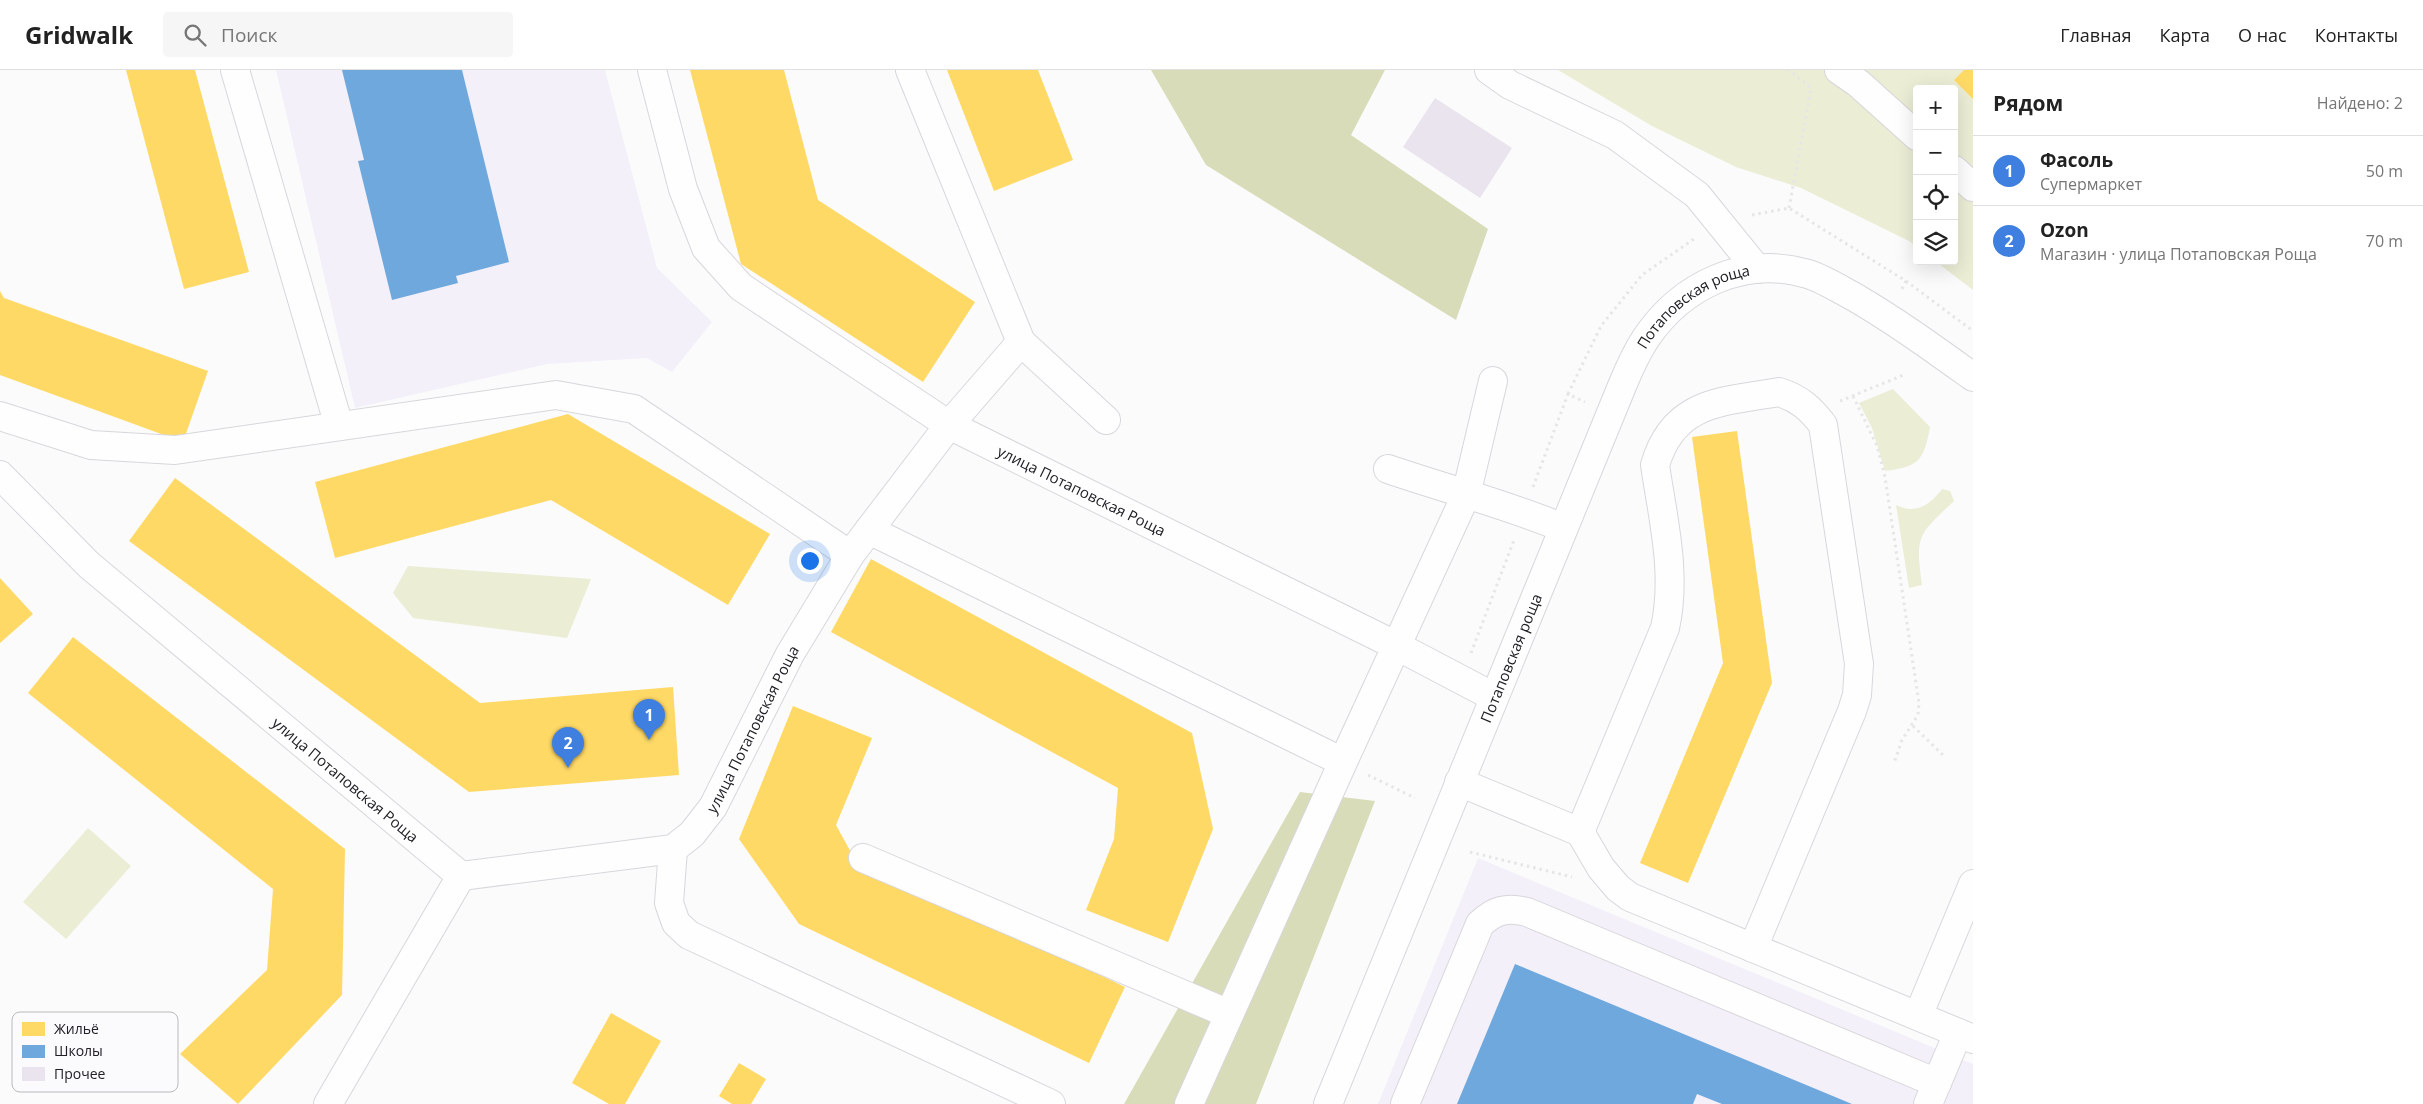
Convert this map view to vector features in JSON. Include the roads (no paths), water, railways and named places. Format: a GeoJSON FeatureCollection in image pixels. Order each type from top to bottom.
{"type":"FeatureCollection","features":[{"type":"Feature","properties":{"kind":"street"},"geometry":{"type":"LineString","coordinates":[[235,70],[339,426]]}},
{"type":"Feature","properties":{"kind":"street"},"geometry":{"type":"LineString","coordinates":[[652,70],[683,189],[706,248],[741,288],[949,425],[1021,342]]}},
{"type":"Feature","properties":{"kind":"street"},"geometry":{"type":"LineString","coordinates":[[910,70],[1021,342],[1106,420]]}},
{"type":"Feature","properties":{"kind":"street"},"geometry":{"type":"LineString","coordinates":[[1489,70],[1510,85],[1615,135],[1697,195],[1757,269]]}},
{"type":"Feature","properties":{"kind":"street"},"geometry":{"type":"LineString","coordinates":[[1839,70],[1858,83],[1913,132]]}},
{"type":"Feature","properties":{"kind":"street"},"geometry":{"type":"LineString","coordinates":[[1958,174],[1973,188]]}},
{"type":"Feature","properties":{"kind":"street","name":"Потаповская роща"},"geometry":{"type":"LineString","coordinates":[[1328,1104],[1622,386],[1646,338],[1664,316],[1687,294],[1708,282],[1728,274],[1757,269],[1782,269],[1809,275],[1841,290],[1887,316],[1973,377]]}},
{"type":"Feature","properties":{"kind":"street"},"geometry":{"type":"LineString","coordinates":[[1189,1104],[1466,495],[1493,381]]}},
{"type":"Feature","properties":{"kind":"street"},"geometry":{"type":"LineString","coordinates":[[1580,832],[1665,628],[1670,604],[1671,581],[1655,464],[1667,435],[1689,413],[1708,404],[1779,392],[1801,401],[1814,412],[1823,425],[1860,664],[1859,678],[1852,711],[1753,948]]}},
{"type":"Feature","properties":{"kind":"street"},"geometry":{"type":"LineString","coordinates":[[0,416],[91,445],[175,450],[556,395],[634,409],[850,555]]}},
{"type":"Feature","properties":{"kind":"street","name":"улица Потаповская Роща"},"geometry":{"type":"LineString","coordinates":[[673,849],[692,834],[713,807],[790,654],[850,555],[949,425],[1397,646],[1494,697]]}},
{"type":"Feature","properties":{"kind":"street"},"geometry":{"type":"LineString","coordinates":[[1388,469],[1524,512],[1563,528]]}},
{"type":"Feature","properties":{"kind":"street","name":"улица Потаповская Роща"},"geometry":{"type":"LineString","coordinates":[[0,475],[89,566],[460,876]]}},
{"type":"Feature","properties":{"kind":"street"},"geometry":{"type":"LineString","coordinates":[[869,530],[1343,762]]}},
{"type":"Feature","properties":{"kind":"street"},"geometry":{"type":"LineString","coordinates":[[1405,1104],[1480,924],[1490,914],[1512,908],[1527,912],[1933,1093],[1965,1036],[1630,897],[1618,888],[1600,868],[1580,832],[1459,782]]}},
{"type":"Feature","properties":{"kind":"street"},"geometry":{"type":"LineString","coordinates":[[328,1104],[460,876],[673,849],[669,903],[676,923],[689,935],[1051,1104]]}},
{"type":"Feature","properties":{"kind":"street"},"geometry":{"type":"LineString","coordinates":[[863,858],[1229,1014]]}},
{"type":"Feature","properties":{"kind":"street"},"geometry":{"type":"LineString","coordinates":[[1918,1016],[1973,884]]}},
{"type":"Feature","properties":{"kind":"place","name":"Фасоль"},"geometry":{"type":"Point","coordinates":[649,740]}},
{"type":"Feature","properties":{"kind":"place","name":"Ozon"},"geometry":{"type":"Point","coordinates":[568,768]}}]}
